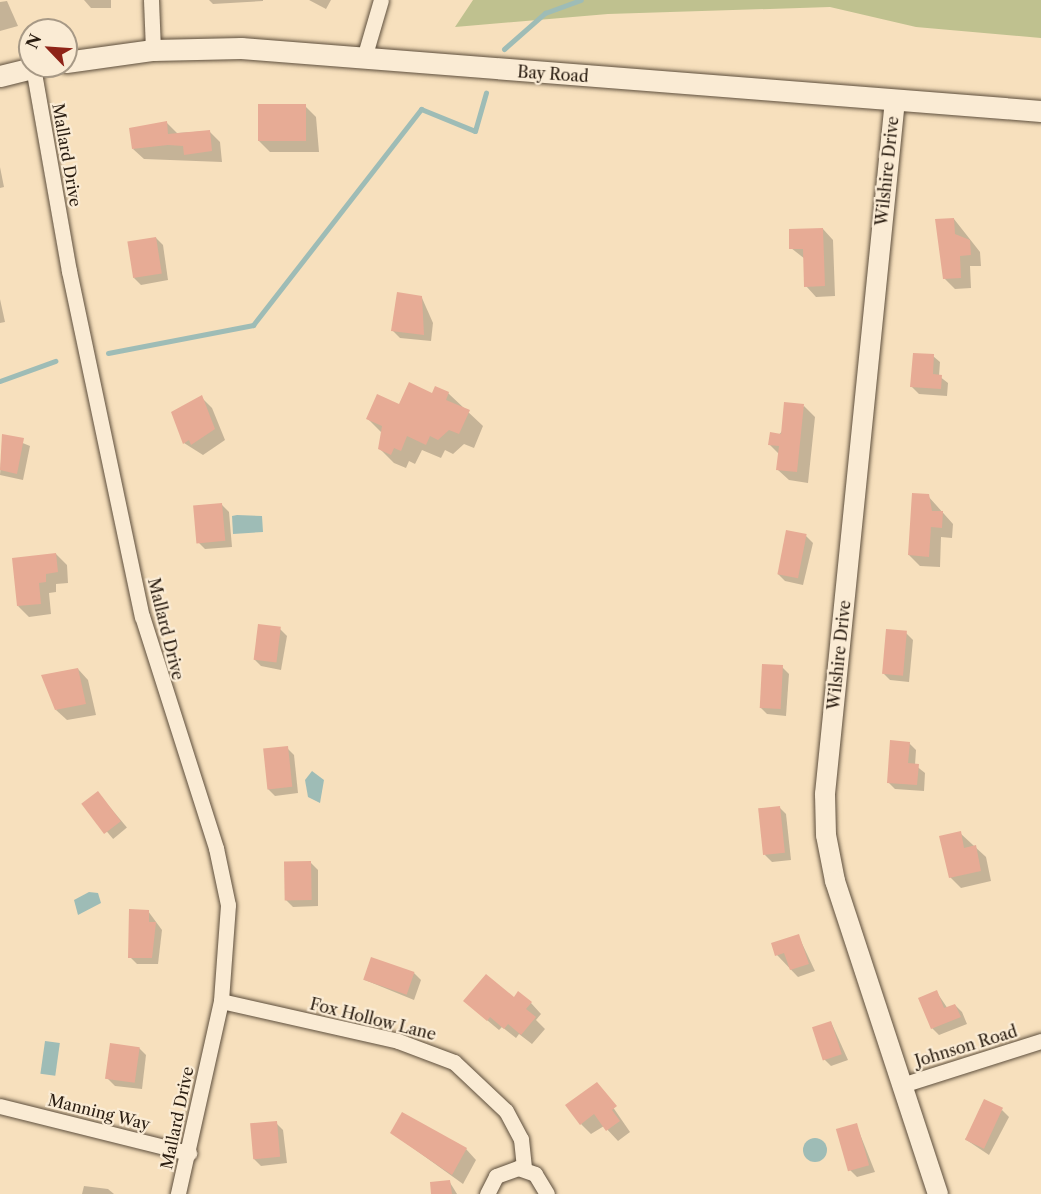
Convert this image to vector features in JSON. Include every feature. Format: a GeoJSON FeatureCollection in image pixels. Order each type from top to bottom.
{"type":"FeatureCollection","features":[{"type":"Feature","properties":{"kind":"main road","name":"Bay Road"},"geometry":{"type":"LineString","coordinates":[[78,60],[153,50],[241,48],[1041,111]]}},
{"type":"Feature","properties":{"kind":"main road"},"geometry":{"type":"LineString","coordinates":[[0,76],[18,72]]}},
{"type":"Feature","properties":{"kind":"street"},"geometry":{"type":"LineString","coordinates":[[151,0],[153,50]]}},
{"type":"Feature","properties":{"kind":"street"},"geometry":{"type":"LineString","coordinates":[[364,58],[381,0]]}},
{"type":"Feature","properties":{"kind":"street","name":"Mallard Drive"},"geometry":{"type":"LineString","coordinates":[[39,78],[69,271],[142,616],[216,848],[228,905],[221,1001],[178,1194]]}},
{"type":"Feature","properties":{"kind":"street","name":"Wilshire Drive"},"geometry":{"type":"LineString","coordinates":[[895,100],[825,794],[835,882],[938,1194]]}},
{"type":"Feature","properties":{"kind":"street","name":"Fox Hollow Lane"},"geometry":{"type":"LineString","coordinates":[[221,1001],[398,1041],[454,1062],[506,1111],[521,1138],[524,1169]]}},
{"type":"Feature","properties":{"kind":"street","name":"Johnson Road"},"geometry":{"type":"LineString","coordinates":[[902,1085],[1041,1041]]}},
{"type":"Feature","properties":{"kind":"street","name":"Manning Way"},"geometry":{"type":"LineString","coordinates":[[0,1106],[189,1152]]}},
{"type":"Feature","properties":{"kind":"street"},"geometry":{"type":"LineString","coordinates":[[487,1194],[501,1172],[524,1169],[539,1178],[547,1194]]}},
{"type":"Feature","properties":{"kind":"green space"},"geometry":{"type":"Polygon","coordinates":[[[473,0],[1041,0],[1041,38],[916,27],[830,7],[608,14],[455,27],[473,0]]]}},
{"type":"Feature","properties":{"kind":"water"},"geometry":{"type":"Polygon","coordinates":[[[232,516],[262,516],[263,532],[233,534],[232,516]]]}},
{"type":"Feature","properties":{"kind":"water"},"geometry":{"type":"Polygon","coordinates":[[[312,771],[324,780],[320,803],[308,797],[305,780],[312,771]]]}},
{"type":"Feature","properties":{"kind":"water"},"geometry":{"type":"Polygon","coordinates":[[[89,892],[98,893],[101,903],[78,915],[74,900],[89,892]]]}},
{"type":"Feature","properties":{"kind":"water"},"geometry":{"type":"Polygon","coordinates":[[[45,1041],[60,1043],[55,1076],[40,1074],[45,1041]]]}},
{"type":"Feature","properties":{"kind":"water"},"geometry":{"type":"Polygon","coordinates":[[[815,1138],[823,1142],[827,1150],[823,1158],[815,1162],[807,1158],[803,1150],[807,1142],[815,1138]]]}},
{"type":"Feature","properties":{"kind":"building"},"geometry":{"type":"Polygon","coordinates":[[[258,104],[306,104],[306,141],[258,141],[258,104]]]}},
{"type":"Feature","properties":{"kind":"building"},"geometry":{"type":"Polygon","coordinates":[[[167,121],[168,134],[210,130],[212,151],[184,155],[183,146],[168,145],[132,149],[129,128],[167,121]]]}},
{"type":"Feature","properties":{"kind":"building"},"geometry":{"type":"Polygon","coordinates":[[[954,218],[955,234],[970,240],[971,255],[960,256],[961,278],[943,279],[935,219],[954,218]]]}},
{"type":"Feature","properties":{"kind":"building"},"geometry":{"type":"Polygon","coordinates":[[[823,228],[825,286],[804,287],[803,249],[789,249],[789,229],[823,228]]]}},
{"type":"Feature","properties":{"kind":"building"},"geometry":{"type":"Polygon","coordinates":[[[156,237],[162,274],[133,278],[127,242],[156,237]]]}},
{"type":"Feature","properties":{"kind":"building"},"geometry":{"type":"Polygon","coordinates":[[[397,292],[422,296],[424,335],[391,331],[397,292]]]}},
{"type":"Feature","properties":{"kind":"building"},"geometry":{"type":"Polygon","coordinates":[[[913,353],[934,354],[933,374],[942,375],[941,389],[910,387],[913,353]]]}},
{"type":"Feature","properties":{"kind":"building"},"geometry":{"type":"Polygon","coordinates":[[[409,382],[432,393],[435,386],[449,392],[446,400],[470,410],[459,434],[449,430],[438,440],[430,436],[426,445],[407,436],[401,451],[394,448],[391,455],[378,449],[382,426],[366,419],[377,394],[399,404],[409,382]]]}},
{"type":"Feature","properties":{"kind":"building"},"geometry":{"type":"Polygon","coordinates":[[[202,395],[215,429],[191,445],[189,440],[183,444],[171,412],[202,395]]]}},
{"type":"Feature","properties":{"kind":"building"},"geometry":{"type":"Polygon","coordinates":[[[784,402],[804,404],[797,472],[776,470],[779,446],[768,445],[770,432],[781,434],[784,402]]]}},
{"type":"Feature","properties":{"kind":"building"},"geometry":{"type":"Polygon","coordinates":[[[2,434],[24,438],[17,474],[0,470],[2,434]]]}},
{"type":"Feature","properties":{"kind":"building"},"geometry":{"type":"Polygon","coordinates":[[[912,493],[929,494],[932,511],[943,511],[942,528],[931,527],[929,557],[908,555],[912,493]]]}},
{"type":"Feature","properties":{"kind":"building"},"geometry":{"type":"Polygon","coordinates":[[[222,503],[225,541],[196,543],[193,506],[222,503]]]}},
{"type":"Feature","properties":{"kind":"building"},"geometry":{"type":"Polygon","coordinates":[[[786,530],[807,534],[798,578],[777,574],[786,530]]]}},
{"type":"Feature","properties":{"kind":"building"},"geometry":{"type":"Polygon","coordinates":[[[56,553],[58,572],[46,574],[46,582],[39,583],[41,604],[17,606],[12,558],[56,553]]]}},
{"type":"Feature","properties":{"kind":"building"},"geometry":{"type":"Polygon","coordinates":[[[258,624],[281,627],[276,663],[254,660],[258,624]]]}},
{"type":"Feature","properties":{"kind":"building"},"geometry":{"type":"Polygon","coordinates":[[[886,629],[907,631],[903,676],[882,674],[886,629]]]}},
{"type":"Feature","properties":{"kind":"building"},"geometry":{"type":"Polygon","coordinates":[[[762,664],[783,665],[781,709],[760,708],[762,664]]]}},
{"type":"Feature","properties":{"kind":"building"},"geometry":{"type":"Polygon","coordinates":[[[78,668],[86,704],[55,710],[41,675],[78,668]]]}},
{"type":"Feature","properties":{"kind":"building"},"geometry":{"type":"Polygon","coordinates":[[[890,740],[910,742],[908,763],[919,764],[917,785],[887,783],[890,740]]]}},
{"type":"Feature","properties":{"kind":"building"},"geometry":{"type":"Polygon","coordinates":[[[288,746],[292,787],[267,789],[263,749],[288,746]]]}},
{"type":"Feature","properties":{"kind":"building"},"geometry":{"type":"Polygon","coordinates":[[[98,791],[121,821],[104,834],[81,804],[98,791]]]}},
{"type":"Feature","properties":{"kind":"building"},"geometry":{"type":"Polygon","coordinates":[[[780,806],[785,853],[763,855],[758,808],[780,806]]]}},
{"type":"Feature","properties":{"kind":"building"},"geometry":{"type":"Polygon","coordinates":[[[961,831],[964,848],[976,845],[981,871],[949,878],[939,836],[961,831]]]}},
{"type":"Feature","properties":{"kind":"building"},"geometry":{"type":"Polygon","coordinates":[[[284,861],[311,861],[312,900],[285,900],[284,861]]]}},
{"type":"Feature","properties":{"kind":"building"},"geometry":{"type":"Polygon","coordinates":[[[129,909],[149,910],[149,922],[156,922],[152,958],[128,958],[129,909]]]}},
{"type":"Feature","properties":{"kind":"building"},"geometry":{"type":"Polygon","coordinates":[[[799,934],[809,964],[790,970],[784,953],[775,956],[771,943],[799,934]]]}},
{"type":"Feature","properties":{"kind":"building"},"geometry":{"type":"Polygon","coordinates":[[[371,957],[414,972],[407,995],[363,980],[371,957]]]}},
{"type":"Feature","properties":{"kind":"building"},"geometry":{"type":"Polygon","coordinates":[[[486,974],[514,997],[518,991],[532,1002],[526,1009],[536,1017],[521,1035],[508,1024],[504,1029],[490,1017],[487,1021],[463,1001],[486,974]]]}},
{"type":"Feature","properties":{"kind":"building"},"geometry":{"type":"Polygon","coordinates":[[[937,990],[944,1008],[955,1004],[961,1017],[931,1029],[918,998],[937,990]]]}},
{"type":"Feature","properties":{"kind":"building"},"geometry":{"type":"Polygon","coordinates":[[[831,1021],[842,1054],[823,1060],[812,1027],[831,1021]]]}},
{"type":"Feature","properties":{"kind":"building"},"geometry":{"type":"Polygon","coordinates":[[[110,1043],[140,1047],[135,1083],[105,1079],[110,1043]]]}},
{"type":"Feature","properties":{"kind":"building"},"geometry":{"type":"Polygon","coordinates":[[[597,1082],[617,1106],[612,1110],[620,1121],[606,1131],[594,1114],[580,1125],[565,1105],[597,1082]]]}},
{"type":"Feature","properties":{"kind":"building"},"geometry":{"type":"Polygon","coordinates":[[[984,1099],[1003,1108],[984,1149],[965,1140],[984,1099]]]}},
{"type":"Feature","properties":{"kind":"building"},"geometry":{"type":"Polygon","coordinates":[[[402,1112],[467,1148],[452,1175],[390,1133],[402,1112]]]}},
{"type":"Feature","properties":{"kind":"building"},"geometry":{"type":"Polygon","coordinates":[[[277,1121],[280,1157],[253,1159],[250,1123],[277,1121]]]}},
{"type":"Feature","properties":{"kind":"building"},"geometry":{"type":"Polygon","coordinates":[[[857,1123],[869,1165],[848,1171],[836,1129],[857,1123]]]}},
{"type":"Feature","properties":{"kind":"building"},"geometry":{"type":"Polygon","coordinates":[[[450,1180],[452,1194],[431,1194],[430,1182],[450,1180]]]}},
{"type":"Feature","properties":{"kind":"waterway"},"geometry":{"type":"LineString","coordinates":[[504,49],[545,13],[581,0]]}},
{"type":"Feature","properties":{"kind":"waterway"},"geometry":{"type":"LineString","coordinates":[[108,353],[253,325],[421,109],[475,131],[486,93]]}},
{"type":"Feature","properties":{"kind":"waterway"},"geometry":{"type":"LineString","coordinates":[[0,381],[55,361]]}}]}
